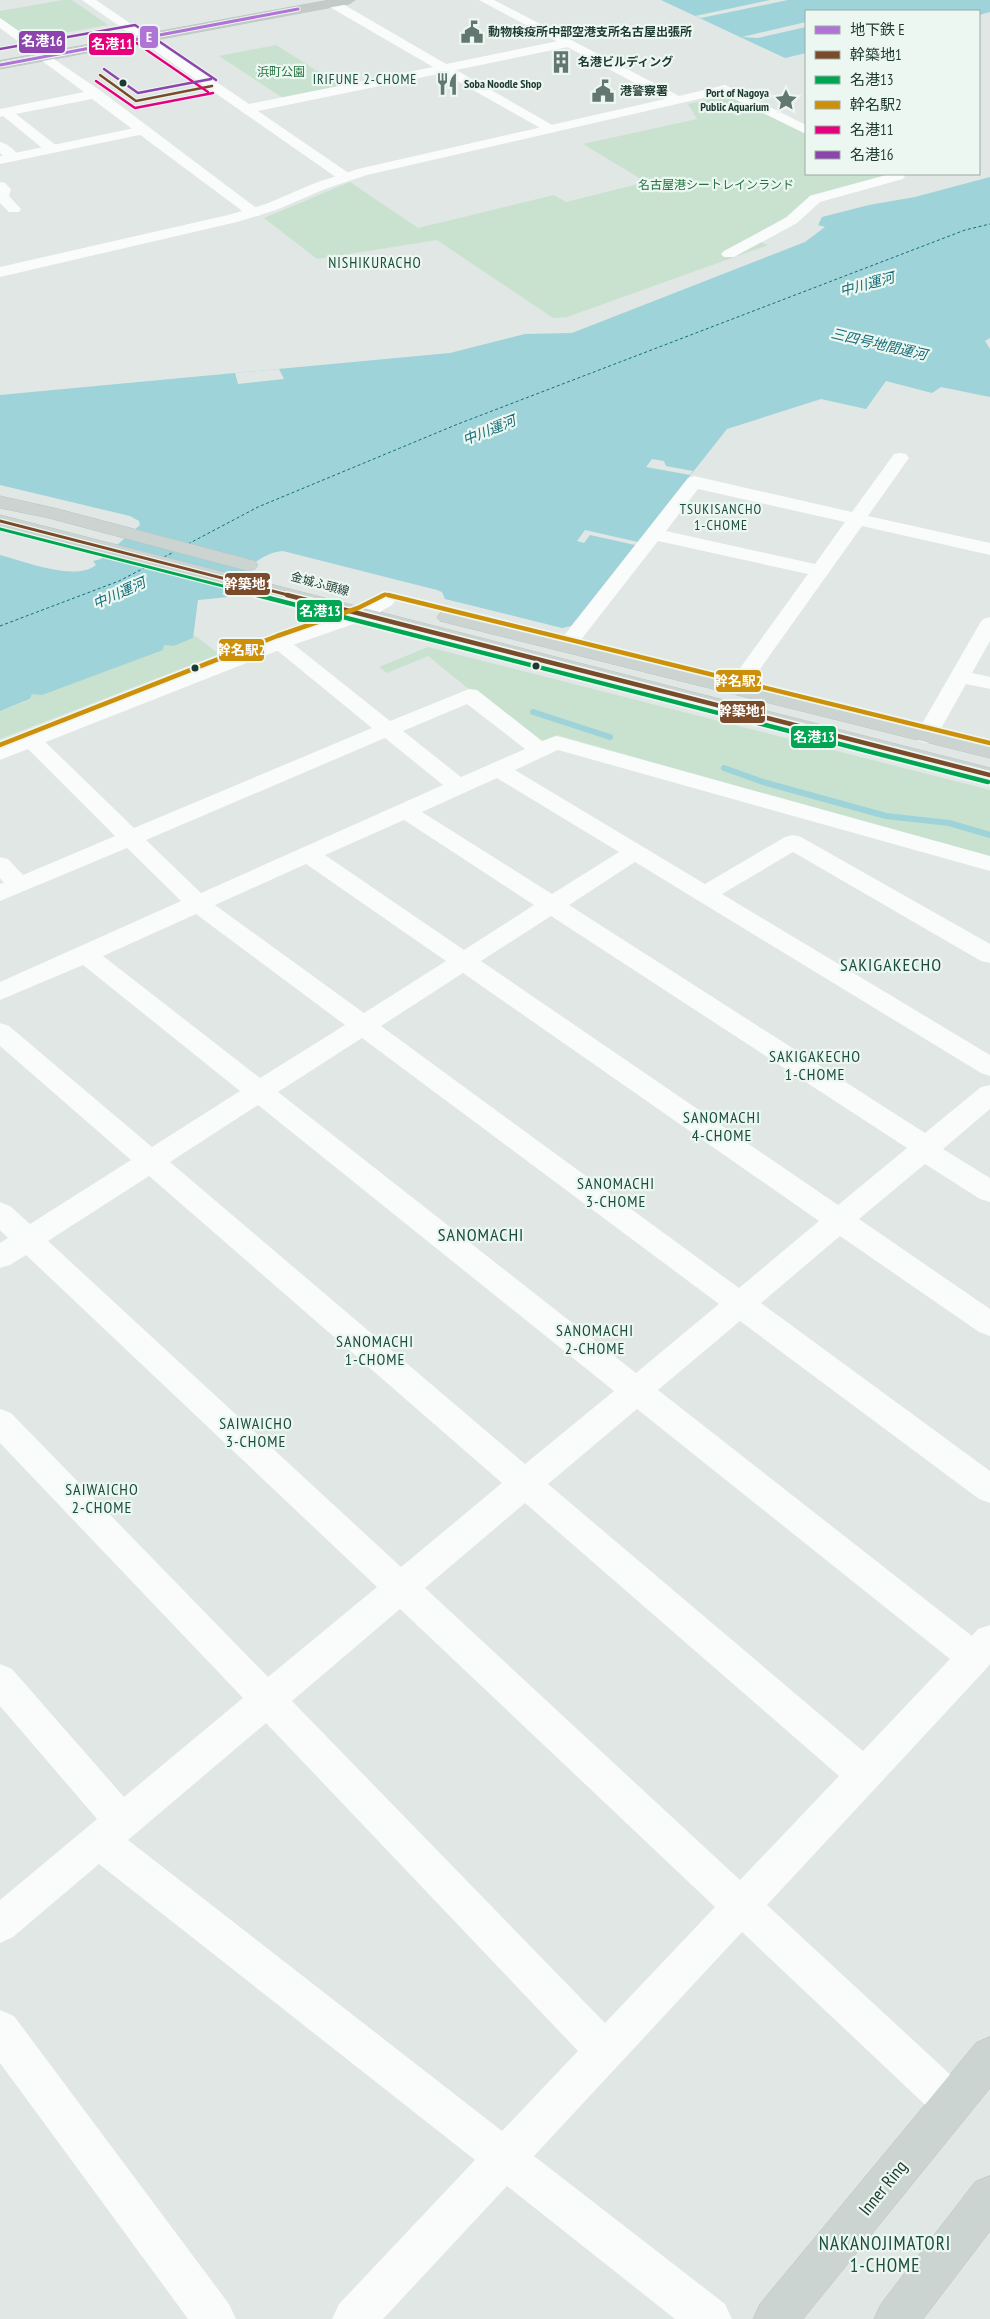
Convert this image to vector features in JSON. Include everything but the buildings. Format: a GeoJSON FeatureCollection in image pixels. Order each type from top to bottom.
{"type":"FeatureCollection","features":[{"type":"Feature","properties":{"kind":"highway"},"geometry":{"type":"LineString","coordinates":[[138,36],[309,0]]}},
{"type":"Feature","properties":{"kind":"highway"},"geometry":{"type":"LineString","coordinates":[[0,65],[42,54],[138,36],[349,0]]}},
{"type":"Feature","properties":{"kind":"highway"},"geometry":{"type":"LineString","coordinates":[[0,57],[42,54]]}},
{"type":"Feature","properties":{"kind":"main road","name":"金城ふ頭線"},"geometry":{"type":"LineString","coordinates":[[0,502],[51,513],[321,585],[990,752]]}},
{"type":"Feature","properties":{"kind":"main road","name":"金城ふ頭線"},"geometry":{"type":"LineString","coordinates":[[0,521],[990,775]]}},
{"type":"Feature","properties":{"kind":"main road","name":"Inner Ring"},"geometry":{"type":"LineString","coordinates":[[775,2319],[990,2057]]}},
{"type":"Feature","properties":{"kind":"main road"},"geometry":{"type":"LineString","coordinates":[[896,2319],[990,2197]]}},
{"type":"Feature","properties":{"kind":"street"},"geometry":{"type":"LineString","coordinates":[[88,0],[345,177]]}},
{"type":"Feature","properties":{"kind":"street"},"geometry":{"type":"LineString","coordinates":[[485,0],[677,100]]}},
{"type":"Feature","properties":{"kind":"street"},"geometry":{"type":"LineString","coordinates":[[332,3],[548,129]]}},
{"type":"Feature","properties":{"kind":"street"},"geometry":{"type":"LineString","coordinates":[[0,22],[254,213]]}},
{"type":"Feature","properties":{"kind":"street"},"geometry":{"type":"LineString","coordinates":[[246,109],[568,43]]}},
{"type":"Feature","properties":{"kind":"street"},"geometry":{"type":"LineString","coordinates":[[0,272],[254,213],[345,177],[725,89],[805,129]]}},
{"type":"Feature","properties":{"kind":"street"},"geometry":{"type":"LineString","coordinates":[[3,112],[96,94]]}},
{"type":"Feature","properties":{"kind":"street"},"geometry":{"type":"LineString","coordinates":[[3,112],[52,149]]}},
{"type":"Feature","properties":{"kind":"street"},"geometry":{"type":"LineString","coordinates":[[0,146],[6,158],[144,130]]}},
{"type":"Feature","properties":{"kind":"street"},"geometry":{"type":"LineString","coordinates":[[729,254],[792,220],[815,198],[901,177]]}},
{"type":"Feature","properties":{"kind":"street"},"geometry":{"type":"LineString","coordinates":[[0,186],[4,189],[2,197],[14,209],[0,212]]}},
{"type":"Feature","properties":{"kind":"street"},"geometry":{"type":"LineString","coordinates":[[736,688],[900,458]]}},
{"type":"Feature","properties":{"kind":"street"},"geometry":{"type":"LineString","coordinates":[[566,646],[694,482],[990,549]]}},
{"type":"Feature","properties":{"kind":"street"},"geometry":{"type":"LineString","coordinates":[[654,534],[820,571]]}},
{"type":"Feature","properties":{"kind":"street"},"geometry":{"type":"LineString","coordinates":[[0,753],[280,643],[361,615],[385,601]]}},
{"type":"Feature","properties":{"kind":"street"},"geometry":{"type":"LineString","coordinates":[[926,736],[960,676],[988,632]]}},
{"type":"Feature","properties":{"kind":"street"},"geometry":{"type":"LineString","coordinates":[[280,643],[458,786]]}},
{"type":"Feature","properties":{"kind":"street"},"geometry":{"type":"LineString","coordinates":[[960,676],[990,683]]}},
{"type":"Feature","properties":{"kind":"street"},"geometry":{"type":"LineString","coordinates":[[0,864],[10,889],[469,695],[540,750]]}},
{"type":"Feature","properties":{"kind":"street"},"geometry":{"type":"LineString","coordinates":[[31,741],[197,903],[990,1489]]}},
{"type":"Feature","properties":{"kind":"street"},"geometry":{"type":"LineString","coordinates":[[0,992],[497,768],[556,744],[990,864]]}},
{"type":"Feature","properties":{"kind":"street"},"geometry":{"type":"LineString","coordinates":[[497,768],[990,1067]]}},
{"type":"Feature","properties":{"kind":"street"},"geometry":{"type":"LineString","coordinates":[[404,810],[990,1192]]}},
{"type":"Feature","properties":{"kind":"street"},"geometry":{"type":"LineString","coordinates":[[705,894],[793,842],[807,814]]}},
{"type":"Feature","properties":{"kind":"street"},"geometry":{"type":"LineString","coordinates":[[793,842],[990,955]]}},
{"type":"Feature","properties":{"kind":"street"},"geometry":{"type":"LineString","coordinates":[[0,1258],[635,852]]}},
{"type":"Feature","properties":{"kind":"street"},"geometry":{"type":"LineString","coordinates":[[308,854],[990,1324]]}},
{"type":"Feature","properties":{"kind":"street"},"geometry":{"type":"LineString","coordinates":[[85,954],[636,1390],[982,1649],[354,2319]]}},
{"type":"Feature","properties":{"kind":"street"},"geometry":{"type":"LineString","coordinates":[[0,1032],[864,1775]]}},
{"type":"Feature","properties":{"kind":"street"},"geometry":{"type":"LineString","coordinates":[[0,1924],[990,1094]]}},
{"type":"Feature","properties":{"kind":"street"},"geometry":{"type":"LineString","coordinates":[[0,1213],[952,2103]]}},
{"type":"Feature","properties":{"kind":"street"},"geometry":{"type":"LineString","coordinates":[[0,1422],[605,2051]]}},
{"type":"Feature","properties":{"kind":"street"},"geometry":{"type":"LineString","coordinates":[[0,1680],[111,1831],[505,2158],[710,2319]]}},
{"type":"Feature","properties":{"kind":"street"},"geometry":{"type":"LineString","coordinates":[[0,2030],[214,2319]]}},
{"type":"Feature","properties":{"kind":"green space"},"geometry":{"type":"Polygon","coordinates":[[[72,0],[108,25],[29,39],[0,18],[0,11],[72,0]]]}},
{"type":"Feature","properties":{"kind":"green space","name":"浜町公園"},"geometry":{"type":"Polygon","coordinates":[[[276,45],[341,86],[283,98],[219,56],[276,45]]]}},
{"type":"Feature","properties":{"kind":"green space","name":"名古屋港シートレインランド"},"geometry":{"type":"Polygon","coordinates":[[[730,95],[805,132],[805,175],[886,175],[811,195],[758,241],[768,245],[567,317],[553,318],[437,240],[317,259],[264,218],[350,182],[418,228],[554,195],[566,202],[646,182],[583,144],[697,119],[688,104],[730,95]]]}},
{"type":"Feature","properties":{"kind":"green space"},"geometry":{"type":"Polygon","coordinates":[[[194,635],[219,654],[0,739],[0,711],[30,700],[32,694],[164,645],[174,646],[193,638],[194,635]]]}},
{"type":"Feature","properties":{"kind":"green space"},"geometry":{"type":"Polygon","coordinates":[[[428,647],[990,790],[990,858],[557,735],[537,744],[428,656],[387,673],[379,667],[428,647]]]}},
{"type":"Feature","properties":{"kind":"water"},"geometry":{"type":"Polygon","coordinates":[[[661,0],[990,0],[990,12],[980,15],[980,10],[805,10],[805,53],[785,58],[661,0]]]}},
{"type":"Feature","properties":{"kind":"water"},"geometry":{"type":"Polygon","coordinates":[[[990,177],[990,338],[985,341],[990,349],[990,397],[941,387],[932,393],[886,381],[866,409],[821,399],[727,429],[571,626],[562,628],[445,599],[442,592],[437,590],[283,551],[265,556],[249,567],[222,594],[228,597],[198,600],[193,638],[174,646],[164,645],[163,650],[42,695],[32,694],[30,699],[0,711],[0,555],[49,569],[63,571],[87,570],[96,565],[93,561],[101,559],[140,525],[139,521],[130,516],[0,485],[0,395],[450,353],[525,334],[572,333],[805,242],[825,227],[818,225],[822,217],[869,205],[915,197],[990,177]]]}},
{"type":"Feature","properties":{"kind":"pier"},"geometry":{"type":"Polygon","coordinates":[[[770,0],[788,0],[701,18],[695,16],[770,0]]]}},
{"type":"Feature","properties":{"kind":"pier"},"geometry":{"type":"Polygon","coordinates":[[[805,22],[805,27],[758,38],[742,37],[805,22]]]}},
{"type":"Feature","properties":{"kind":"pier"},"geometry":{"type":"Polygon","coordinates":[[[279,369],[284,379],[238,384],[235,373],[279,369]]]}},
{"type":"Feature","properties":{"kind":"pier"},"geometry":{"type":"Polygon","coordinates":[[[652,459],[664,461],[666,466],[693,471],[690,475],[646,467],[652,459]]]}},
{"type":"Feature","properties":{"kind":"pier"},"geometry":{"type":"Polygon","coordinates":[[[585,530],[638,542],[635,545],[590,535],[584,543],[577,541],[585,530]]]}},
{"type":"Feature","properties":{"kind":"waterway"},"geometry":{"type":"LineString","coordinates":[[533,712],[610,737]]}},
{"type":"Feature","properties":{"kind":"waterway"},"geometry":{"type":"LineString","coordinates":[[724,768],[763,782],[886,816],[949,823],[990,835]]}},
{"type":"Feature","properties":{"kind":"ferry route"},"geometry":{"type":"LineString","coordinates":[[188,544],[258,507],[458,424],[965,230],[990,224]]}},
{"type":"Feature","properties":{"kind":"ferry route"},"geometry":{"type":"LineString","coordinates":[[164,557],[174,552]]}},
{"type":"Feature","properties":{"kind":"ferry route"},"geometry":{"type":"LineString","coordinates":[[0,626],[119,581],[150,565]]}},
{"type":"Feature","properties":{"kind":"metro line","name":"E"},"geometry":{"type":"LineString","coordinates":[[0,65],[298,9]]}},
{"type":"Feature","properties":{"kind":"transit line","name":"名港16"},"geometry":{"type":"LineString","coordinates":[[0,49],[135,25],[216,80]]}},
{"type":"Feature","properties":{"kind":"transit line","name":"幹築地1"},"geometry":{"type":"LineString","coordinates":[[0,65],[142,39]]}},
{"type":"Feature","properties":{"kind":"transit line","name":"名港11"},"geometry":{"type":"LineString","coordinates":[[1,64],[132,40],[208,92]]}},
{"type":"Feature","properties":{"kind":"transit line","name":"名港16"},"geometry":{"type":"LineString","coordinates":[[104,69],[138,93],[211,79]]}},
{"type":"Feature","properties":{"kind":"transit line","name":"幹築地1"},"geometry":{"type":"LineString","coordinates":[[100,75],[136,101],[212,86]]}},
{"type":"Feature","properties":{"kind":"transit line","name":"名港11"},"geometry":{"type":"LineString","coordinates":[[96,81],[135,108],[213,93]]}},
{"type":"Feature","properties":{"kind":"transit line","name":"幹築地1"},"geometry":{"type":"LineString","coordinates":[[0,521],[990,775]]}},
{"type":"Feature","properties":{"kind":"transit line","name":"名港13"},"geometry":{"type":"LineString","coordinates":[[0,529],[988,782]]}},
{"type":"Feature","properties":{"kind":"transit line","name":"幹名駅2"},"geometry":{"type":"LineString","coordinates":[[0,745],[277,636],[358,608],[385,594],[990,743]]}},
{"type":"Feature","properties":{"kind":"place","name":"動物検疫所中部空港支所名古屋出張所"},"geometry":{"type":"Point","coordinates":[472,32]}},
{"type":"Feature","properties":{"kind":"place","name":"名港ビルディング"},"geometry":{"type":"Point","coordinates":[561,62]}},
{"type":"Feature","properties":{"kind":"place","name":"Soba Noodle Shop"},"geometry":{"type":"Point","coordinates":[447,84]}},
{"type":"Feature","properties":{"kind":"place","name":"港警察署"},"geometry":{"type":"Point","coordinates":[603,91]}},
{"type":"Feature","properties":{"kind":"place","name":"Port of Nagoya Public Aquarium"},"geometry":{"type":"Point","coordinates":[786,100]}},
{"type":"Feature","properties":{"kind":"district","name":"IRIFUNE 2-CHOME"},"geometry":{"type":"Point","coordinates":[365,79]}},
{"type":"Feature","properties":{"kind":"district","name":"NISHIKURACHO"},"geometry":{"type":"Point","coordinates":[375,263]}},
{"type":"Feature","properties":{"kind":"district","name":"TSUKISANCHO 1-CHOME"},"geometry":{"type":"Point","coordinates":[721,518]}},
{"type":"Feature","properties":{"kind":"district","name":"SAKIGAKECHO"},"geometry":{"type":"Point","coordinates":[891,965]}},
{"type":"Feature","properties":{"kind":"district","name":"SAKIGAKECHO 1-CHOME"},"geometry":{"type":"Point","coordinates":[815,1065]}},
{"type":"Feature","properties":{"kind":"district","name":"SANOMACHI 4-CHOME"},"geometry":{"type":"Point","coordinates":[722,1126]}},
{"type":"Feature","properties":{"kind":"district","name":"SANOMACHI 3-CHOME"},"geometry":{"type":"Point","coordinates":[616,1192]}},
{"type":"Feature","properties":{"kind":"district","name":"SANOMACHI"},"geometry":{"type":"Point","coordinates":[481,1235]}},
{"type":"Feature","properties":{"kind":"district","name":"SANOMACHI 2-CHOME"},"geometry":{"type":"Point","coordinates":[595,1339]}},
{"type":"Feature","properties":{"kind":"district","name":"SANOMACHI 1-CHOME"},"geometry":{"type":"Point","coordinates":[375,1350]}},
{"type":"Feature","properties":{"kind":"district","name":"SAIWAICHO 3-CHOME"},"geometry":{"type":"Point","coordinates":[256,1432]}},
{"type":"Feature","properties":{"kind":"district","name":"SAIWAICHO 2-CHOME"},"geometry":{"type":"Point","coordinates":[102,1498]}},
{"type":"Feature","properties":{"kind":"district","name":"NAKANOJIMATORI 1-CHOME"},"geometry":{"type":"Point","coordinates":[885,2254]}},
{"type":"Feature","properties":{"kind":"water label","name":"中川運河"},"geometry":{"type":"Point","coordinates":[867,284]}},
{"type":"Feature","properties":{"kind":"water label","name":"三四号地間運河"},"geometry":{"type":"Point","coordinates":[879,344]}},
{"type":"Feature","properties":{"kind":"water label","name":"中川運河"},"geometry":{"type":"Point","coordinates":[489,430]}},
{"type":"Feature","properties":{"kind":"water label","name":"中川運河"},"geometry":{"type":"Point","coordinates":[119,593]}}]}
